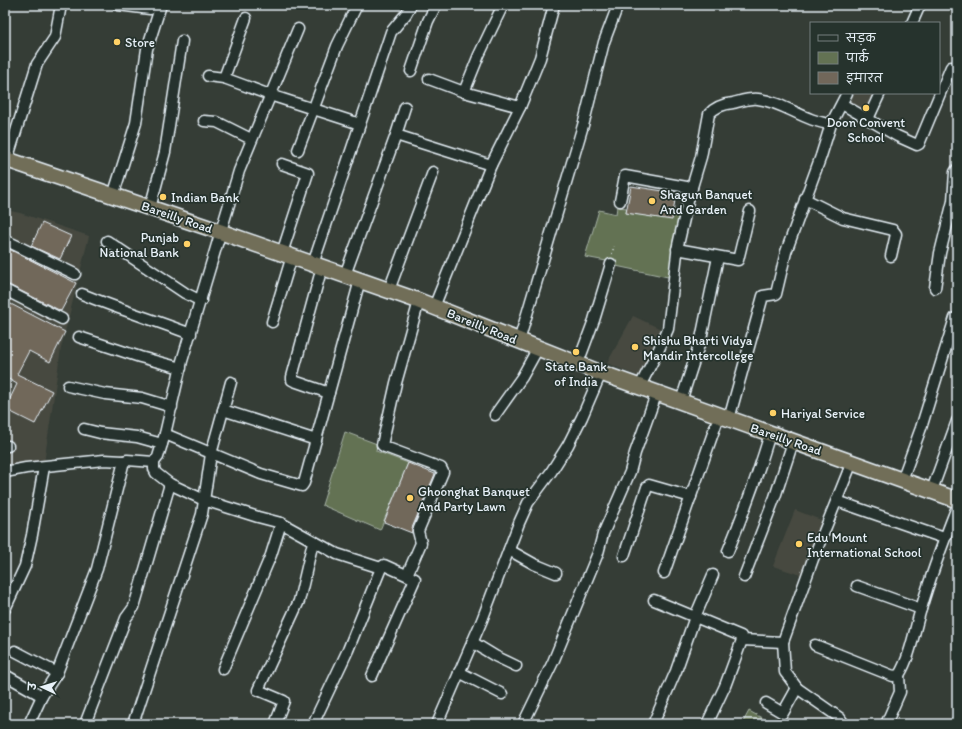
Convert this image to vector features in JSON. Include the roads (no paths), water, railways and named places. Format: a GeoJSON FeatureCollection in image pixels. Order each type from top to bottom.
{"type":"FeatureCollection","features":[{"type":"Feature","properties":{"kind":"highway","name":"Bareilly Road"},"geometry":{"type":"LineString","coordinates":[[6,160],[221,232],[434,306],[601,373],[957,500]]}},
{"type":"Feature","properties":{"kind":"street"},"geometry":{"type":"LineString","coordinates":[[6,160],[37,64],[55,37],[61,5]]}},
{"type":"Feature","properties":{"kind":"street"},"geometry":{"type":"LineString","coordinates":[[118,5],[150,9]]}},
{"type":"Feature","properties":{"kind":"street"},"geometry":{"type":"LineString","coordinates":[[113,196],[136,123],[147,49],[161,5]]}},
{"type":"Feature","properties":{"kind":"street"},"geometry":{"type":"LineString","coordinates":[[298,150],[337,46],[357,5]]}},
{"type":"Feature","properties":{"kind":"street"},"geometry":{"type":"LineString","coordinates":[[329,393],[294,381],[292,380],[292,377],[318,266],[360,124],[391,32],[406,14],[410,5]]}},
{"type":"Feature","properties":{"kind":"street"},"geometry":{"type":"LineString","coordinates":[[411,71],[428,21],[436,5]]}},
{"type":"Feature","properties":{"kind":"street"},"geometry":{"type":"LineString","coordinates":[[464,92],[479,55],[503,5]]}},
{"type":"Feature","properties":{"kind":"street"},"geometry":{"type":"LineString","coordinates":[[434,306],[491,165],[520,107],[540,58],[554,5]]}},
{"type":"Feature","properties":{"kind":"street"},"geometry":{"type":"LineString","coordinates":[[519,341],[584,122],[604,42],[618,5]]}},
{"type":"Feature","properties":{"kind":"street"},"geometry":{"type":"LineString","coordinates":[[912,22],[920,5]]}},
{"type":"Feature","properties":{"kind":"street"},"geometry":{"type":"LineString","coordinates":[[224,78],[246,18]]}},
{"type":"Feature","properties":{"kind":"street"},"geometry":{"type":"LineString","coordinates":[[298,29],[239,171],[180,368],[164,439],[158,457],[154,462],[154,469],[156,474],[170,484],[204,500],[281,523],[337,554],[381,568]]}},
{"type":"Feature","properties":{"kind":"street"},"geometry":{"type":"LineString","coordinates":[[150,208],[165,152],[182,41]]}},
{"type":"Feature","properties":{"kind":"street"},"geometry":{"type":"LineString","coordinates":[[940,93],[951,67]]}},
{"type":"Feature","properties":{"kind":"street"},"geometry":{"type":"LineString","coordinates":[[208,76],[224,78],[270,95],[360,124]]}},
{"type":"Feature","properties":{"kind":"street"},"geometry":{"type":"LineString","coordinates":[[428,79],[464,92],[520,107]]}},
{"type":"Feature","properties":{"kind":"street"},"geometry":{"type":"LineString","coordinates":[[664,573],[691,497],[724,417],[763,296],[776,294],[786,252],[831,124],[847,94]]}},
{"type":"Feature","properties":{"kind":"street"},"geometry":{"type":"LineString","coordinates":[[868,119],[880,94]]}},
{"type":"Feature","properties":{"kind":"street"},"geometry":{"type":"LineString","coordinates":[[842,104],[909,142],[917,145],[919,144],[940,94]]}},
{"type":"Feature","properties":{"kind":"street"},"geometry":{"type":"LineString","coordinates":[[640,386],[668,329],[678,249],[692,188],[701,157],[709,114],[716,107],[756,99],[770,102],[821,123],[831,124]]}},
{"type":"Feature","properties":{"kind":"street"},"geometry":{"type":"LineString","coordinates":[[345,275],[405,107]]}},
{"type":"Feature","properties":{"kind":"street"},"geometry":{"type":"LineString","coordinates":[[204,120],[217,122],[251,139]]}},
{"type":"Feature","properties":{"kind":"street"},"geometry":{"type":"LineString","coordinates":[[396,135],[491,165]]}},
{"type":"Feature","properties":{"kind":"street"},"geometry":{"type":"LineString","coordinates":[[272,322],[308,173],[282,164]]}},
{"type":"Feature","properties":{"kind":"street"},"geometry":{"type":"LineString","coordinates":[[935,288],[940,253],[953,201],[955,172],[957,169]]}},
{"type":"Feature","properties":{"kind":"street"},"geometry":{"type":"LineString","coordinates":[[389,290],[433,172]]}},
{"type":"Feature","properties":{"kind":"street"},"geometry":{"type":"LineString","coordinates":[[620,201],[626,176],[692,188]]}},
{"type":"Feature","properties":{"kind":"street"},"geometry":{"type":"LineString","coordinates":[[805,199],[843,218],[893,230],[896,234],[891,256]]}},
{"type":"Feature","properties":{"kind":"street"},"geometry":{"type":"LineString","coordinates":[[678,249],[738,260],[750,211]]}},
{"type":"Feature","properties":{"kind":"street"},"geometry":{"type":"LineString","coordinates":[[5,240],[75,274]]}},
{"type":"Feature","properties":{"kind":"street"},"geometry":{"type":"LineString","coordinates":[[107,242],[201,301]]}},
{"type":"Feature","properties":{"kind":"street"},"geometry":{"type":"LineString","coordinates":[[681,401],[701,339],[718,257]]}},
{"type":"Feature","properties":{"kind":"street"},"geometry":{"type":"LineString","coordinates":[[578,364],[594,320],[611,264]]}},
{"type":"Feature","properties":{"kind":"street"},"geometry":{"type":"LineString","coordinates":[[84,429],[100,434],[164,439],[211,454],[261,474],[302,486],[304,484],[360,280]]}},
{"type":"Feature","properties":{"kind":"street"},"geometry":{"type":"LineString","coordinates":[[5,290],[62,319]]}},
{"type":"Feature","properties":{"kind":"street"},"geometry":{"type":"LineString","coordinates":[[82,294],[116,308],[135,313],[191,334]]}},
{"type":"Feature","properties":{"kind":"street"},"geometry":{"type":"LineString","coordinates":[[407,575],[421,543],[418,531],[443,472],[441,468],[382,445],[396,383],[419,301]]}},
{"type":"Feature","properties":{"kind":"street"},"geometry":{"type":"LineString","coordinates":[[902,480],[921,428],[955,318]]}},
{"type":"Feature","properties":{"kind":"street"},"geometry":{"type":"LineString","coordinates":[[79,337],[140,357],[180,368]]}},
{"type":"Feature","properties":{"kind":"street"},"geometry":{"type":"LineString","coordinates":[[495,415],[522,377],[538,348]]}},
{"type":"Feature","properties":{"kind":"street"},"geometry":{"type":"LineString","coordinates":[[437,724],[472,642],[519,522],[528,503],[551,472],[568,444],[582,417],[601,373]]}},
{"type":"Feature","properties":{"kind":"street"},"geometry":{"type":"LineString","coordinates":[[133,724],[202,514],[211,454],[231,382]]}},
{"type":"Feature","properties":{"kind":"street"},"geometry":{"type":"LineString","coordinates":[[68,386],[105,394],[142,398],[172,407]]}},
{"type":"Feature","properties":{"kind":"street"},"geometry":{"type":"LineString","coordinates":[[524,724],[553,662],[598,553],[603,534],[630,472],[635,453],[657,392]]}},
{"type":"Feature","properties":{"kind":"street"},"geometry":{"type":"LineString","coordinates":[[223,410],[316,440]]}},
{"type":"Feature","properties":{"kind":"street"},"geometry":{"type":"LineString","coordinates":[[932,490],[957,421]]}},
{"type":"Feature","properties":{"kind":"street"},"geometry":{"type":"LineString","coordinates":[[728,551],[746,509],[770,434]]}},
{"type":"Feature","properties":{"kind":"street"},"geometry":{"type":"LineString","coordinates":[[744,577],[775,497],[793,442]]}},
{"type":"Feature","properties":{"kind":"street"},"geometry":{"type":"LineString","coordinates":[[5,472],[26,468],[104,460],[154,462]]}},
{"type":"Feature","properties":{"kind":"street"},"geometry":{"type":"LineString","coordinates":[[29,724],[42,696],[57,673],[97,569],[124,461]]}},
{"type":"Feature","properties":{"kind":"street"},"geometry":{"type":"LineString","coordinates":[[845,724],[840,718],[797,688],[785,672],[783,642],[813,559],[852,462]]}},
{"type":"Feature","properties":{"kind":"street"},"geometry":{"type":"LineString","coordinates":[[5,609],[25,566],[44,467]]}},
{"type":"Feature","properties":{"kind":"street"},"geometry":{"type":"LineString","coordinates":[[85,724],[126,618],[134,607],[170,484]]}},
{"type":"Feature","properties":{"kind":"street"},"geometry":{"type":"LineString","coordinates":[[624,556],[647,487],[650,485],[691,497]]}},
{"type":"Feature","properties":{"kind":"street"},"geometry":{"type":"LineString","coordinates":[[837,502],[944,538]]}},
{"type":"Feature","properties":{"kind":"street"},"geometry":{"type":"LineString","coordinates":[[886,724],[900,692],[899,676],[914,639],[921,609],[944,538],[957,507]]}},
{"type":"Feature","properties":{"kind":"street"},"geometry":{"type":"LineString","coordinates":[[223,669],[271,555],[281,523]]}},
{"type":"Feature","properties":{"kind":"street"},"geometry":{"type":"LineString","coordinates":[[275,724],[284,701],[258,690],[299,601],[313,542]]}},
{"type":"Feature","properties":{"kind":"street"},"geometry":{"type":"LineString","coordinates":[[509,550],[534,564],[556,572]]}},
{"type":"Feature","properties":{"kind":"street"},"geometry":{"type":"LineString","coordinates":[[314,724],[348,650],[381,568],[384,564],[414,578],[415,580],[372,676]]}},
{"type":"Feature","properties":{"kind":"street"},"geometry":{"type":"LineString","coordinates":[[653,724],[676,671],[695,617],[713,575]]}},
{"type":"Feature","properties":{"kind":"street"},"geometry":{"type":"LineString","coordinates":[[857,586],[921,609]]}},
{"type":"Feature","properties":{"kind":"street"},"geometry":{"type":"LineString","coordinates":[[654,600],[741,636],[742,640]]}},
{"type":"Feature","properties":{"kind":"street"},"geometry":{"type":"LineString","coordinates":[[742,640],[783,642]]}},
{"type":"Feature","properties":{"kind":"street"},"geometry":{"type":"LineString","coordinates":[[707,724],[725,686],[742,640]]}},
{"type":"Feature","properties":{"kind":"street"},"geometry":{"type":"LineString","coordinates":[[472,642],[494,656],[516,666]]}},
{"type":"Feature","properties":{"kind":"street"},"geometry":{"type":"LineString","coordinates":[[815,645],[892,676],[899,676]]}},
{"type":"Feature","properties":{"kind":"street"},"geometry":{"type":"LineString","coordinates":[[15,651],[57,673]]}},
{"type":"Feature","properties":{"kind":"street"},"geometry":{"type":"LineString","coordinates":[[459,672],[502,694]]}},
{"type":"Feature","properties":{"kind":"street"},"geometry":{"type":"LineString","coordinates":[[7,676],[42,696]]}},
{"type":"Feature","properties":{"kind":"street"},"geometry":{"type":"LineString","coordinates":[[766,703],[783,713],[797,688]]}},
{"type":"Feature","properties":{"kind":"place","name":"Store"},"geometry":{"type":"Point","coordinates":[117,42]}},
{"type":"Feature","properties":{"kind":"place","name":"Doon Convent School"},"geometry":{"type":"Point","coordinates":[866,108]}},
{"type":"Feature","properties":{"kind":"place","name":"Indian Bank"},"geometry":{"type":"Point","coordinates":[163,197]}},
{"type":"Feature","properties":{"kind":"place","name":"Shagun Banquet And Garden"},"geometry":{"type":"Point","coordinates":[652,201]}},
{"type":"Feature","properties":{"kind":"place","name":"Punjab National Bank"},"geometry":{"type":"Point","coordinates":[187,244]}},
{"type":"Feature","properties":{"kind":"place","name":"Shishu Bharti Vidya Mandir Intercollege"},"geometry":{"type":"Point","coordinates":[635,347]}},
{"type":"Feature","properties":{"kind":"place","name":"State Bank of India"},"geometry":{"type":"Point","coordinates":[576,352]}},
{"type":"Feature","properties":{"kind":"place","name":"Hariyal Service"},"geometry":{"type":"Point","coordinates":[773,413]}},
{"type":"Feature","properties":{"kind":"place","name":"Ghoonghat Banquet And Party Lawn"},"geometry":{"type":"Point","coordinates":[410,498]}},
{"type":"Feature","properties":{"kind":"place","name":"Edu Mount International School"},"geometry":{"type":"Point","coordinates":[799,544]}}]}
